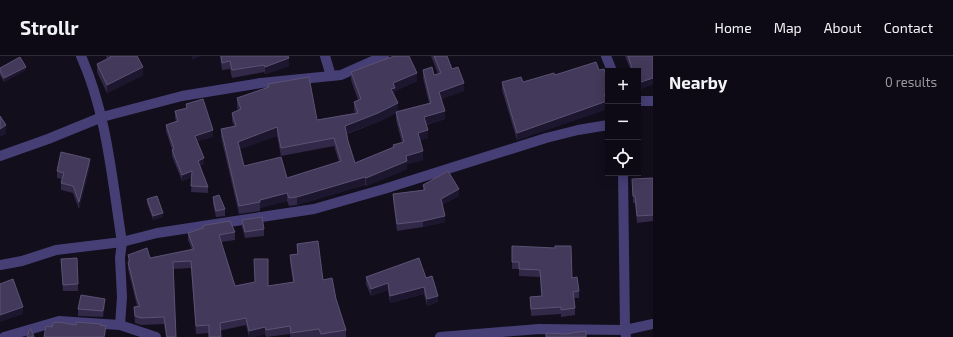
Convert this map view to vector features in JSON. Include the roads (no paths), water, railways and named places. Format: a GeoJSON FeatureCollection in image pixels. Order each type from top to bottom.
{"type":"FeatureCollection","features":[{"type":"Feature","properties":{"kind":"street"},"geometry":{"type":"LineString","coordinates":[[81,56],[87,69],[102,117],[122,242],[120,258],[122,297],[120,326]]}},
{"type":"Feature","properties":{"kind":"street"},"geometry":{"type":"LineString","coordinates":[[325,56],[331,76]]}},
{"type":"Feature","properties":{"kind":"street"},"geometry":{"type":"LineString","coordinates":[[0,156],[48,139],[102,117],[182,96],[261,83],[341,75],[384,56]]}},
{"type":"Feature","properties":{"kind":"street"},"geometry":{"type":"LineString","coordinates":[[606,56],[611,68]]}},
{"type":"Feature","properties":{"kind":"street"},"geometry":{"type":"LineString","coordinates":[[641,101],[653,101]]}},
{"type":"Feature","properties":{"kind":"street"},"geometry":{"type":"LineString","coordinates":[[0,265],[22,261],[56,250],[122,242],[157,233],[314,209],[384,189],[546,138],[605,126]]}},
{"type":"Feature","properties":{"kind":"street"},"geometry":{"type":"LineString","coordinates":[[623,176],[626,333]]}},
{"type":"Feature","properties":{"kind":"street"},"geometry":{"type":"LineString","coordinates":[[4,337],[59,320],[120,326],[156,337]]}},
{"type":"Feature","properties":{"kind":"street"},"geometry":{"type":"LineString","coordinates":[[440,337],[539,329],[626,333],[653,324]]}}]}
